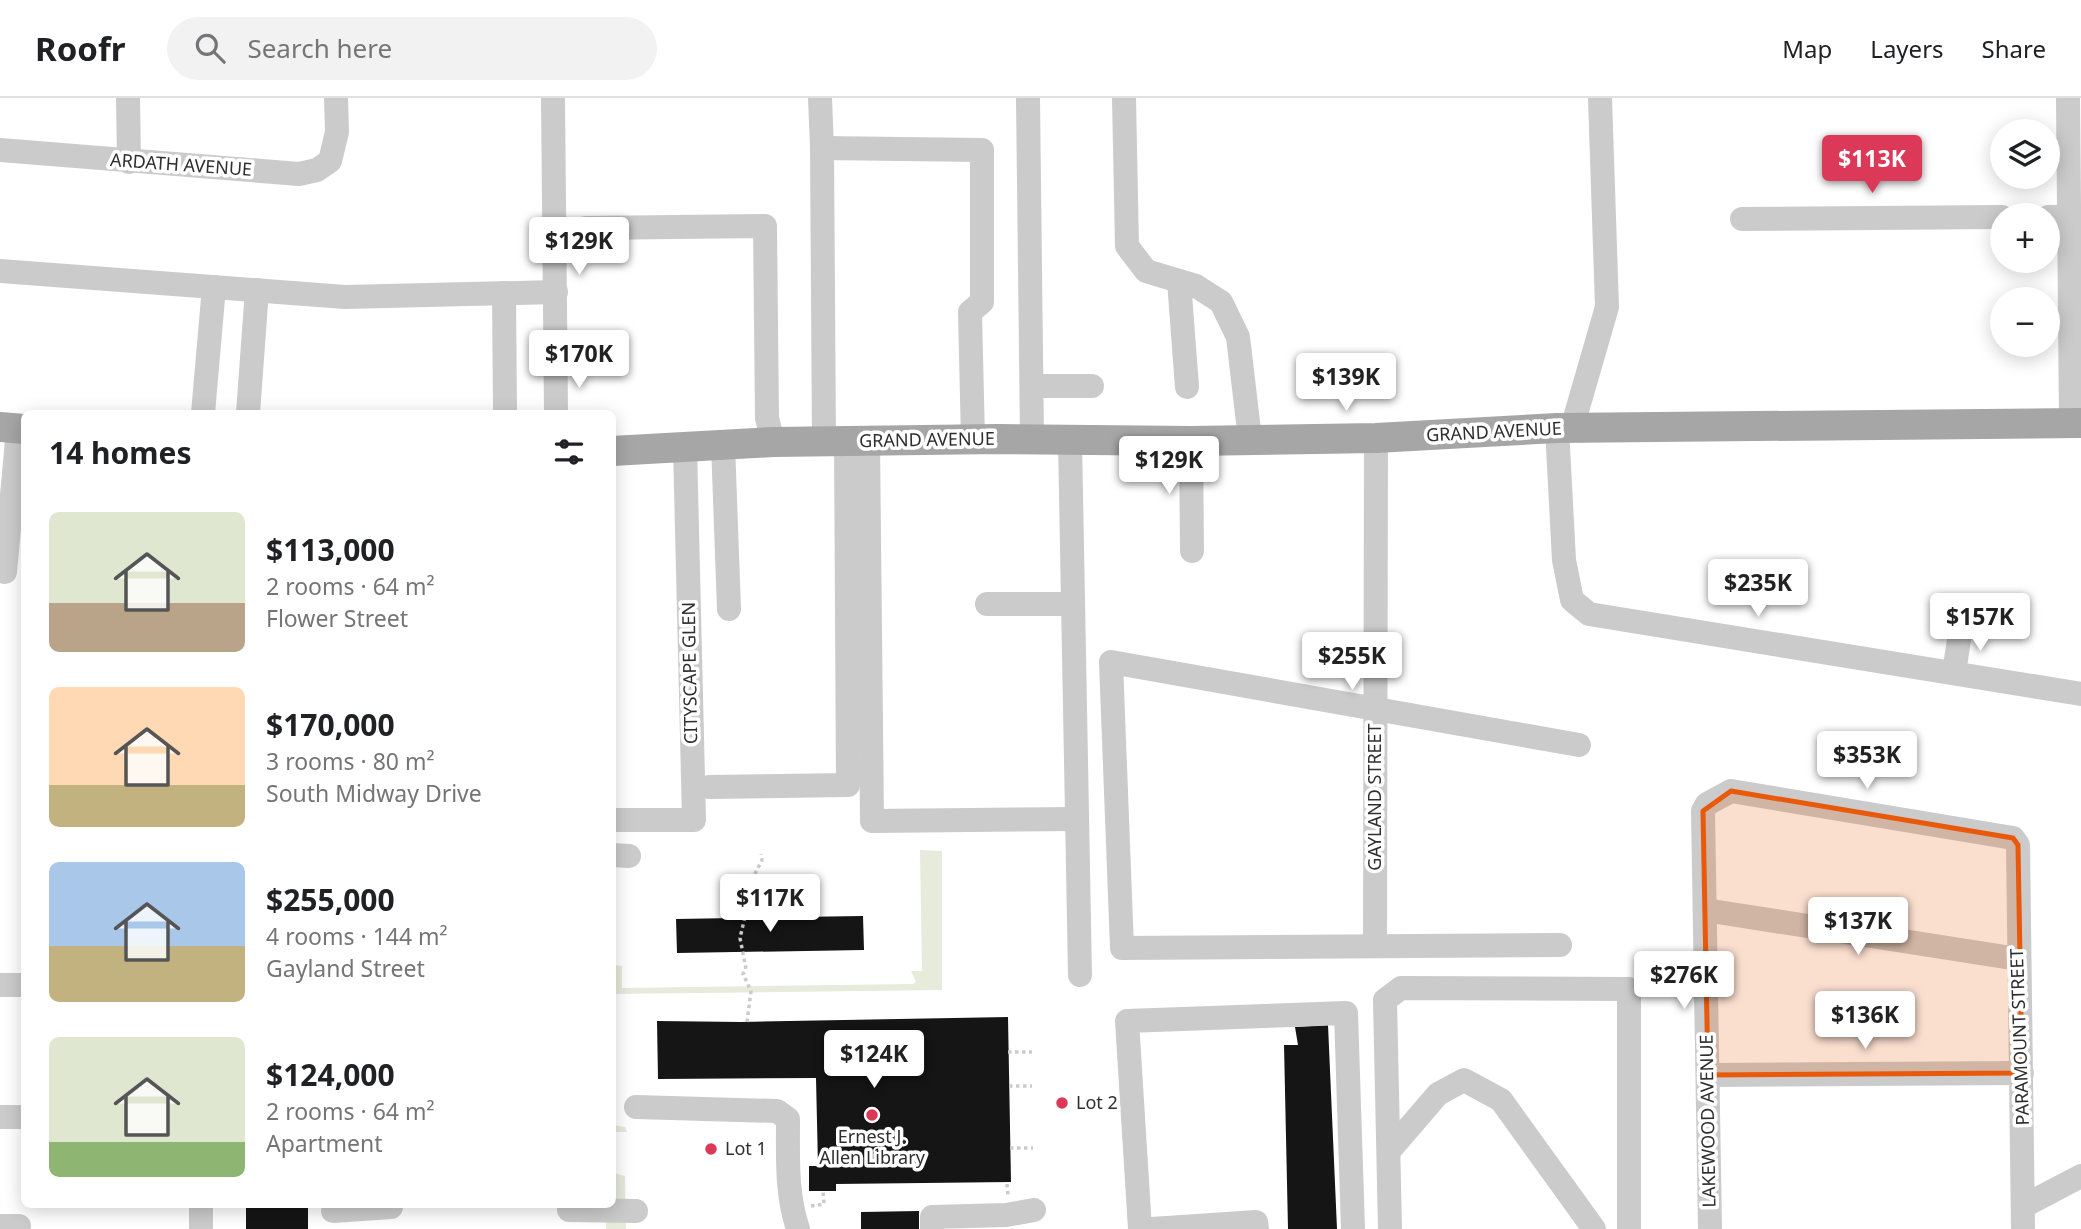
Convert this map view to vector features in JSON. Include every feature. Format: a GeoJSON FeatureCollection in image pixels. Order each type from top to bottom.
{"type":"FeatureCollection","features":[{"type":"Feature","properties":{"kind":"main road","name":"GRAND AVENUE"},"geometry":{"type":"LineString","coordinates":[[616,451],[772,442],[1032,439],[1191,441],[1376,438],[1565,428],[2076,423]]}},
{"type":"Feature","properties":{"kind":"street"},"geometry":{"type":"LineString","coordinates":[[128,98],[129,162]]}},
{"type":"Feature","properties":{"kind":"street","name":"ARDATH AVENUE"},"geometry":{"type":"LineString","coordinates":[[0,150],[299,174],[317,170],[330,161],[337,132],[336,98]]}},
{"type":"Feature","properties":{"kind":"street"},"geometry":{"type":"LineString","coordinates":[[553,98],[556,410]]}},
{"type":"Feature","properties":{"kind":"street"},"geometry":{"type":"LineString","coordinates":[[820,98],[872,821],[1077,819]]}},
{"type":"Feature","properties":{"kind":"street"},"geometry":{"type":"LineString","coordinates":[[1028,98],[1032,439]]}},
{"type":"Feature","properties":{"kind":"street"},"geometry":{"type":"LineString","coordinates":[[1124,98],[1127,246],[1146,271],[1196,286],[1221,302],[1238,337],[1250,439]]}},
{"type":"Feature","properties":{"kind":"street"},"geometry":{"type":"LineString","coordinates":[[1600,98],[1606,307],[1565,428],[1564,561],[1572,600],[1590,614],[2081,694]]}},
{"type":"Feature","properties":{"kind":"street"},"geometry":{"type":"LineString","coordinates":[[2059,203],[2068,98]]}},
{"type":"Feature","properties":{"kind":"street"},"geometry":{"type":"LineString","coordinates":[[822,148],[982,150],[982,302],[970,312],[973,440]]}},
{"type":"Feature","properties":{"kind":"street"},"geometry":{"type":"LineString","coordinates":[[1742,219],[1990,217]]}},
{"type":"Feature","properties":{"kind":"street"},"geometry":{"type":"LineString","coordinates":[[555,238],[586,228],[765,226],[767,418],[772,442]]}},
{"type":"Feature","properties":{"kind":"street"},"geometry":{"type":"LineString","coordinates":[[2060,240],[2076,423]]}},
{"type":"Feature","properties":{"kind":"street"},"geometry":{"type":"LineString","coordinates":[[0,271],[345,297],[556,292]]}},
{"type":"Feature","properties":{"kind":"street"},"geometry":{"type":"LineString","coordinates":[[1179,281],[1186,387]]}},
{"type":"Feature","properties":{"kind":"street"},"geometry":{"type":"LineString","coordinates":[[203,410],[214,287]]}},
{"type":"Feature","properties":{"kind":"street"},"geometry":{"type":"LineString","coordinates":[[248,410],[257,290]]}},
{"type":"Feature","properties":{"kind":"street"},"geometry":{"type":"LineString","coordinates":[[503,293],[505,410]]}},
{"type":"Feature","properties":{"kind":"street"},"geometry":{"type":"LineString","coordinates":[[1032,386],[1092,386]]}},
{"type":"Feature","properties":{"kind":"street"},"geometry":{"type":"LineString","coordinates":[[5,572],[14,428]]}},
{"type":"Feature","properties":{"kind":"street","name":"GAYLAND STREET"},"geometry":{"type":"LineString","coordinates":[[1375,946],[1376,438]]}},
{"type":"Feature","properties":{"kind":"street"},"geometry":{"type":"LineString","coordinates":[[1070,439],[1080,975]]}},
{"type":"Feature","properties":{"kind":"street"},"geometry":{"type":"LineString","coordinates":[[709,788],[848,785],[846,441]]}},
{"type":"Feature","properties":{"kind":"street"},"geometry":{"type":"LineString","coordinates":[[1191,441],[1192,551]]}},
{"type":"Feature","properties":{"kind":"street"},"geometry":{"type":"LineString","coordinates":[[723,444],[729,610]]}},
{"type":"Feature","properties":{"kind":"street","name":"CITYSCAPE GLEN"},"geometry":{"type":"LineString","coordinates":[[616,820],[694,820],[685,446]]}},
{"type":"Feature","properties":{"kind":"street"},"geometry":{"type":"LineString","coordinates":[[986,604],[1073,604]]}},
{"type":"Feature","properties":{"kind":"street"},"geometry":{"type":"LineString","coordinates":[[1954,673],[1962,626]]}},
{"type":"Feature","properties":{"kind":"street"},"geometry":{"type":"LineString","coordinates":[[1560,945],[1122,948],[1111,662],[1579,745]]}},
{"type":"Feature","properties":{"kind":"street","name":"PARAMOUNT STREET"},"geometry":{"type":"LineString","coordinates":[[1707,804],[1731,791],[2013,838],[2018,845],[2024,1218]]}},
{"type":"Feature","properties":{"kind":"street","name":"LAKEWOOD AVENUE"},"geometry":{"type":"LineString","coordinates":[[1707,804],[1703,811],[1710,1229]]}},
{"type":"Feature","properties":{"kind":"street"},"geometry":{"type":"LineString","coordinates":[[1705,910],[2018,959]]}},
{"type":"Feature","properties":{"kind":"street"},"geometry":{"type":"LineString","coordinates":[[0,985],[21,985]]}},
{"type":"Feature","properties":{"kind":"street"},"geometry":{"type":"LineString","coordinates":[[1390,1229],[1385,1000],[1401,988],[1629,989],[1629,1229]]}},
{"type":"Feature","properties":{"kind":"street"},"geometry":{"type":"LineString","coordinates":[[1140,1229],[1127,1020],[1346,1013],[1353,1229]]}},
{"type":"Feature","properties":{"kind":"street"},"geometry":{"type":"LineString","coordinates":[[1707,1075],[2022,1073]]}},
{"type":"Feature","properties":{"kind":"street"},"geometry":{"type":"LineString","coordinates":[[1390,1151],[1438,1094],[1464,1080],[1501,1100],[1594,1229]]}},
{"type":"Feature","properties":{"kind":"street"},"geometry":{"type":"LineString","coordinates":[[636,1107],[777,1111],[788,1119],[787,1160],[791,1209],[798,1229]]}},
{"type":"Feature","properties":{"kind":"street"},"geometry":{"type":"LineString","coordinates":[[2024,1218],[2081,1176]]}},
{"type":"Feature","properties":{"kind":"street"},"geometry":{"type":"LineString","coordinates":[[201,1208],[201,1229]]}},
{"type":"Feature","properties":{"kind":"street"},"geometry":{"type":"LineString","coordinates":[[333,1215],[391,1208]]}},
{"type":"Feature","properties":{"kind":"street"},"geometry":{"type":"LineString","coordinates":[[932,1229],[932,1217],[1006,1215],[1034,1210]]}},
{"type":"Feature","properties":{"kind":"street"},"geometry":{"type":"LineString","coordinates":[[569,1214],[636,1211]]}},
{"type":"Feature","properties":{"kind":"street"},"geometry":{"type":"LineString","coordinates":[[1152,1229],[1256,1222],[1257,1229]]}},
{"type":"Feature","properties":{"kind":"path"},"geometry":{"type":"LineString","coordinates":[[747,1022],[751,991],[743,974],[746,969],[740,937],[747,908],[748,887],[762,860],[761,854]]}},
{"type":"Feature","properties":{"kind":"path"},"geometry":{"type":"LineString","coordinates":[[1008,1052],[1032,1052]]}},
{"type":"Feature","properties":{"kind":"path"},"geometry":{"type":"LineString","coordinates":[[1009,1086],[1032,1086]]}},
{"type":"Feature","properties":{"kind":"path"},"geometry":{"type":"LineString","coordinates":[[1010,1148],[1033,1148]]}},
{"type":"Feature","properties":{"kind":"highlighted area"},"geometry":{"type":"Polygon","coordinates":[[[1731,791],[2013,838],[2018,845],[2022,1073],[1708,1075],[1703,811],[1731,791]]]}},
{"type":"Feature","properties":{"kind":"shaded area"},"geometry":{"type":"Polygon","coordinates":[[[920,850],[942,851],[942,990],[616,994],[616,965],[622,966],[622,988],[913,984],[916,982],[911,971],[922,971],[920,850]]]}},
{"type":"Feature","properties":{"kind":"shaded area"},"geometry":{"type":"Polygon","coordinates":[[[616,1126],[625,1127],[627,1132],[616,1132],[616,1126]]]}},
{"type":"Feature","properties":{"kind":"shaded area"},"geometry":{"type":"Polygon","coordinates":[[[616,1174],[625,1176],[626,1229],[606,1229],[605,1208],[616,1208],[616,1174]]]}},
{"type":"Feature","properties":{"kind":"building"},"geometry":{"type":"Polygon","coordinates":[[[863,916],[864,950],[677,953],[676,919],[863,916]]]}},
{"type":"Feature","properties":{"kind":"building"},"geometry":{"type":"Polygon","coordinates":[[[1008,1017],[1011,1182],[836,1184],[836,1191],[809,1191],[809,1166],[818,1166],[816,1078],[658,1079],[657,1021],[1008,1017]]]}},
{"type":"Feature","properties":{"kind":"building"},"geometry":{"type":"Polygon","coordinates":[[[1328,1025],[1337,1229],[1288,1229],[1284,1045],[1298,1045],[1295,1027],[1328,1025]]]}},
{"type":"Feature","properties":{"kind":"building"},"geometry":{"type":"Polygon","coordinates":[[[246,1208],[308,1208],[308,1229],[246,1229],[246,1208]]]}},
{"type":"Feature","properties":{"kind":"building"},"geometry":{"type":"Polygon","coordinates":[[[919,1211],[919,1229],[861,1229],[861,1212],[919,1211]]]}},
{"type":"Feature","properties":{"kind":"place","name":"Lot 2"},"geometry":{"type":"Point","coordinates":[1062,1103]}},
{"type":"Feature","properties":{"kind":"place","name":"Ernest J. Allen Library"},"geometry":{"type":"Point","coordinates":[872,1115]}},
{"type":"Feature","properties":{"kind":"place","name":"Lot 1"},"geometry":{"type":"Point","coordinates":[711,1149]}}]}
